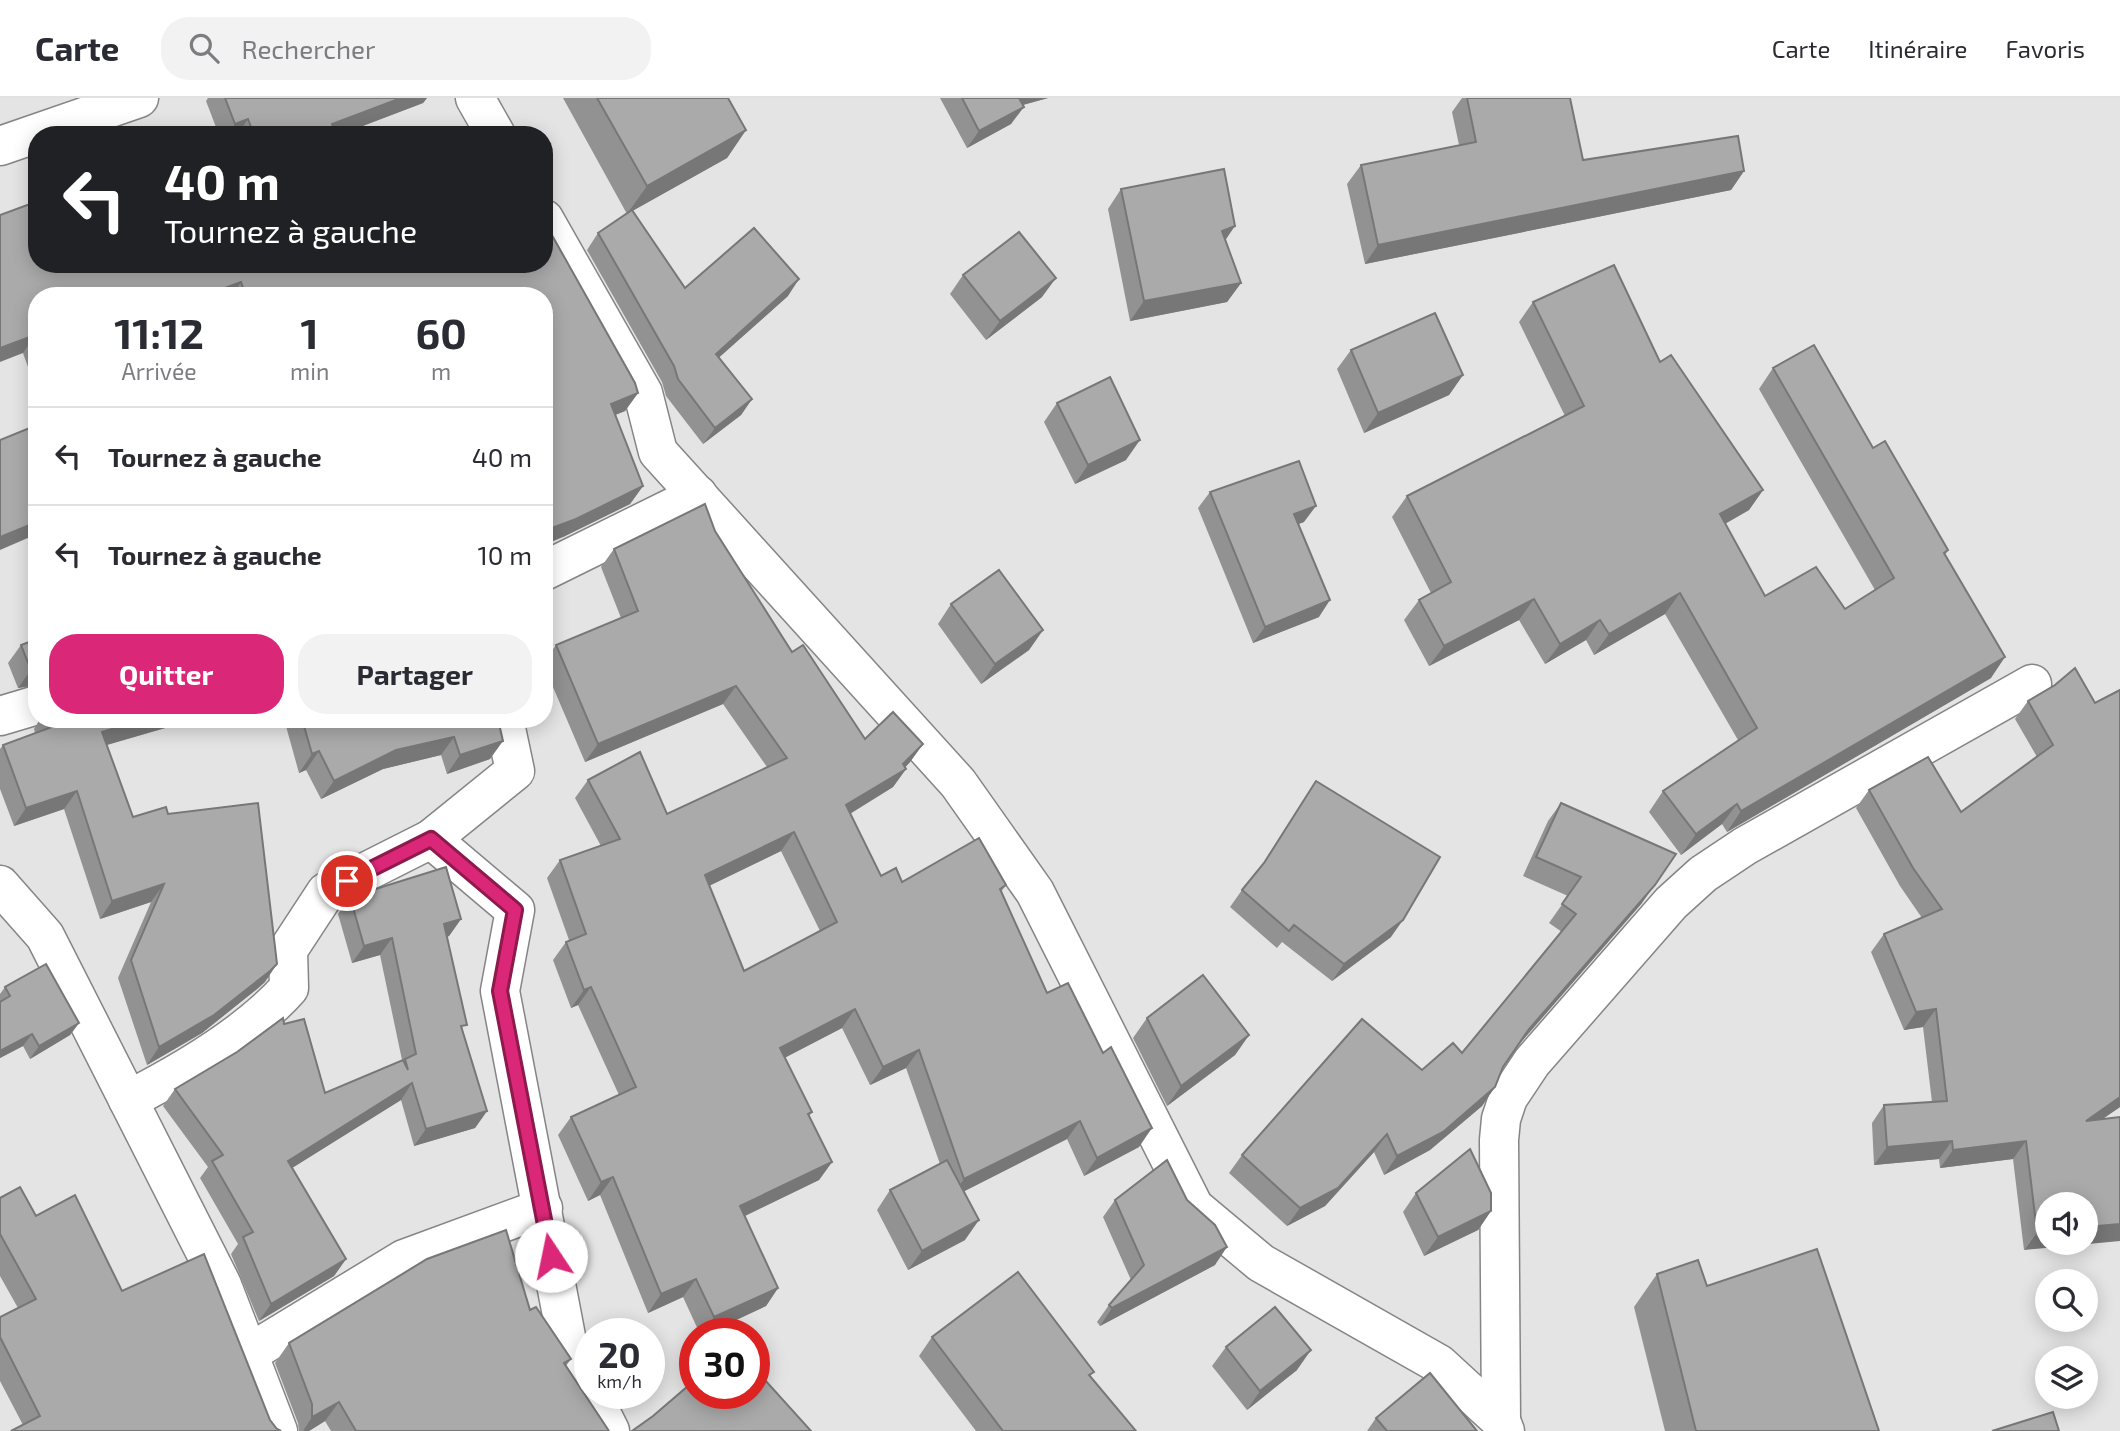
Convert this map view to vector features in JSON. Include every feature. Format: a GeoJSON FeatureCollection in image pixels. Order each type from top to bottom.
{"type":"FeatureCollection","features":[{"type":"Feature","properties":{"kind":"street"},"geometry":{"type":"LineString","coordinates":[[58,126],[139,98]]}},
{"type":"Feature","properties":{"kind":"street"},"geometry":{"type":"LineString","coordinates":[[475,98],[491,126]]}},
{"type":"Feature","properties":{"kind":"street"},"geometry":{"type":"LineString","coordinates":[[0,146],[28,136]]}},
{"type":"Feature","properties":{"kind":"street"},"geometry":{"type":"LineString","coordinates":[[553,235],[643,393],[658,452],[958,783],[1035,892],[1194,1207],[1261,1263],[1440,1364],[1503,1426]]}},
{"type":"Feature","properties":{"kind":"street"},"geometry":{"type":"LineString","coordinates":[[553,567],[698,495]]}},
{"type":"Feature","properties":{"kind":"street"},"geometry":{"type":"LineString","coordinates":[[1503,1426],[1499,1140],[1501,1119],[1519,1080],[1641,934],[1703,874],[1745,846],[2032,684]]}},
{"type":"Feature","properties":{"kind":"street"},"geometry":{"type":"LineString","coordinates":[[0,716],[28,708]]}},
{"type":"Feature","properties":{"kind":"street"},"geometry":{"type":"LineString","coordinates":[[128,1100],[179,1073],[274,1005],[289,988],[288,950],[326,892],[431,839],[515,771],[506,728]]}},
{"type":"Feature","properties":{"kind":"street"},"geometry":{"type":"LineString","coordinates":[[431,839],[515,910],[500,991],[569,1352],[574,1362]]}},
{"type":"Feature","properties":{"kind":"street"},"geometry":{"type":"LineString","coordinates":[[0,885],[45,936],[222,1285],[278,1431]]}},
{"type":"Feature","properties":{"kind":"street"},"geometry":{"type":"LineString","coordinates":[[248,1354],[404,1259],[542,1208]]}},
{"type":"Feature","properties":{"kind":"street"},"geometry":{"type":"LineString","coordinates":[[599,1409],[610,1431]]}},
{"type":"Feature","properties":{"kind":"building"},"geometry":{"type":"Polygon","coordinates":[[[225,98],[401,98],[332,124],[333,126],[251,126],[248,119],[235,124],[225,98]]]}},
{"type":"Feature","properties":{"kind":"building"},"geometry":{"type":"Polygon","coordinates":[[[597,98],[728,98],[746,130],[647,186],[597,98]]]}},
{"type":"Feature","properties":{"kind":"building"},"geometry":{"type":"Polygon","coordinates":[[[962,98],[1019,98],[1024,107],[979,131],[962,98]]]}},
{"type":"Feature","properties":{"kind":"building"},"geometry":{"type":"Polygon","coordinates":[[[1467,98],[1570,98],[1583,160],[1738,136],[1744,171],[1378,245],[1361,165],[1476,142],[1467,98]]]}},
{"type":"Feature","properties":{"kind":"building"},"geometry":{"type":"Polygon","coordinates":[[[1224,169],[1235,226],[1222,231],[1241,283],[1144,301],[1121,189],[1224,169]]]}},
{"type":"Feature","properties":{"kind":"building"},"geometry":{"type":"Polygon","coordinates":[[[28,205],[28,273],[553,273],[553,237],[635,383],[638,393],[611,404],[643,486],[553,528],[553,287],[243,287],[241,282],[227,287],[28,287],[28,338],[0,348],[0,215],[28,205]]]}},
{"type":"Feature","properties":{"kind":"building"},"geometry":{"type":"Polygon","coordinates":[[[632,210],[685,288],[754,228],[799,279],[716,354],[752,399],[715,428],[678,379],[674,366],[598,233],[632,210]]]}},
{"type":"Feature","properties":{"kind":"building"},"geometry":{"type":"Polygon","coordinates":[[[1019,232],[1056,278],[1000,321],[963,275],[1019,232]]]}},
{"type":"Feature","properties":{"kind":"building"},"geometry":{"type":"Polygon","coordinates":[[[1614,265],[1660,362],[1671,355],[1763,490],[1720,514],[1765,596],[1816,567],[1845,609],[1894,578],[1773,368],[1814,345],[1873,448],[1885,441],[1948,550],[1944,553],[2005,657],[1741,811],[1737,804],[1696,834],[1663,791],[1757,728],[1680,593],[1609,634],[1600,620],[1560,644],[1534,599],[1444,646],[1419,600],[1451,582],[1407,496],[1584,406],[1533,302],[1614,265]]]}},
{"type":"Feature","properties":{"kind":"building"},"geometry":{"type":"Polygon","coordinates":[[[1435,313],[1463,375],[1378,413],[1351,350],[1435,313]]]}},
{"type":"Feature","properties":{"kind":"building"},"geometry":{"type":"Polygon","coordinates":[[[1110,377],[1140,440],[1088,465],[1057,403],[1110,377]]]}},
{"type":"Feature","properties":{"kind":"building"},"geometry":{"type":"Polygon","coordinates":[[[28,429],[28,526],[0,537],[0,440],[28,429]]]}},
{"type":"Feature","properties":{"kind":"building"},"geometry":{"type":"Polygon","coordinates":[[[1299,461],[1316,506],[1294,514],[1330,600],[1265,627],[1210,492],[1299,461]]]}},
{"type":"Feature","properties":{"kind":"building"},"geometry":{"type":"Polygon","coordinates":[[[705,504],[715,531],[792,652],[803,645],[865,739],[893,712],[923,744],[903,764],[906,769],[846,805],[881,876],[896,868],[902,882],[979,838],[1006,885],[1000,889],[1047,993],[1068,983],[1103,1053],[1111,1047],[1152,1128],[1097,1158],[1080,1121],[964,1179],[919,1050],[883,1067],[855,1009],[780,1048],[812,1112],[808,1114],[832,1162],[740,1206],[778,1288],[714,1317],[696,1279],[661,1294],[613,1177],[601,1182],[571,1117],[636,1087],[591,987],[584,990],[566,942],[586,934],[560,860],[620,839],[588,780],[640,752],[667,814],[787,758],[736,686],[598,744],[556,645],[638,611],[614,549],[705,504]],[[794,832],[705,875],[744,971],[837,922],[794,832]]]}},
{"type":"Feature","properties":{"kind":"building"},"geometry":{"type":"Polygon","coordinates":[[[999,570],[1043,630],[995,664],[951,604],[999,570]]]}},
{"type":"Feature","properties":{"kind":"building"},"geometry":{"type":"Polygon","coordinates":[[[28,642],[28,662],[21,645],[28,642]]]}},
{"type":"Feature","properties":{"kind":"building"},"geometry":{"type":"Polygon","coordinates":[[[2075,668],[2095,703],[2120,690],[2120,1097],[2086,1121],[2120,1117],[2120,1224],[2098,1226],[2098,1192],[2035,1192],[2035,1215],[2026,1141],[1953,1150],[1952,1141],[1887,1147],[1884,1105],[1947,1101],[1936,1009],[1916,1012],[1884,934],[1942,909],[1913,868],[1869,790],[1928,757],[1961,812],[2053,745],[2028,701],[2055,685],[2075,668]]]}},
{"type":"Feature","properties":{"kind":"building"},"geometry":{"type":"Polygon","coordinates":[[[49,728],[116,728],[102,732],[133,817],[166,807],[168,814],[258,803],[277,964],[214,1015],[159,1047],[131,960],[164,884],[112,901],[77,791],[26,808],[3,745],[49,728]]]}},
{"type":"Feature","properties":{"kind":"building"},"geometry":{"type":"Polygon","coordinates":[[[305,728],[500,728],[503,741],[460,755],[454,737],[396,750],[334,781],[319,751],[312,754],[305,728]]]}},
{"type":"Feature","properties":{"kind":"building"},"geometry":{"type":"Polygon","coordinates":[[[1316,781],[1440,857],[1403,920],[1344,964],[1294,925],[1289,931],[1242,890],[1264,863],[1316,781]]]}},
{"type":"Feature","properties":{"kind":"building"},"geometry":{"type":"Polygon","coordinates":[[[1561,803],[1676,854],[1655,885],[1529,1029],[1503,1067],[1495,1087],[1443,1132],[1397,1156],[1387,1134],[1338,1188],[1300,1208],[1242,1155],[1362,1019],[1422,1070],[1453,1043],[1462,1053],[1576,914],[1562,904],[1581,877],[1536,857],[1561,803]]]}},
{"type":"Feature","properties":{"kind":"building"},"geometry":{"type":"Polygon","coordinates":[[[446,867],[461,919],[444,924],[467,1025],[461,1026],[487,1111],[426,1129],[412,1083],[288,1161],[346,1259],[271,1304],[243,1237],[253,1232],[212,1161],[223,1155],[175,1089],[237,1052],[283,1018],[284,1024],[304,1019],[325,1093],[403,1060],[408,1070],[405,1059],[416,1054],[392,938],[364,946],[350,897],[446,867]]]}},
{"type":"Feature","properties":{"kind":"building"},"geometry":{"type":"Polygon","coordinates":[[[46,964],[79,1023],[39,1046],[32,1034],[0,1051],[0,1002],[10,996],[5,987],[46,964]]]}},
{"type":"Feature","properties":{"kind":"building"},"geometry":{"type":"Polygon","coordinates":[[[1203,975],[1249,1035],[1181,1086],[1147,1018],[1203,975]]]}},
{"type":"Feature","properties":{"kind":"building"},"geometry":{"type":"Polygon","coordinates":[[[1470,1149],[1491,1193],[1491,1211],[1438,1237],[1416,1193],[1470,1149]]]}},
{"type":"Feature","properties":{"kind":"building"},"geometry":{"type":"Polygon","coordinates":[[[947,1160],[979,1220],[922,1251],[890,1190],[947,1160]]]}},
{"type":"Feature","properties":{"kind":"building"},"geometry":{"type":"Polygon","coordinates":[[[1167,1160],[1187,1200],[1215,1225],[1227,1247],[1112,1308],[1109,1305],[1144,1265],[1115,1200],[1167,1160]]]}},
{"type":"Feature","properties":{"kind":"building"},"geometry":{"type":"Polygon","coordinates":[[[20,1187],[36,1216],[75,1195],[122,1291],[204,1254],[270,1420],[281,1431],[11,1431],[40,1416],[0,1337],[0,1317],[36,1299],[0,1234],[0,1198],[20,1187]]]}},
{"type":"Feature","properties":{"kind":"building"},"geometry":{"type":"Polygon","coordinates":[[[506,1230],[530,1310],[536,1307],[571,1359],[564,1363],[574,1378],[574,1409],[594,1409],[609,1431],[356,1431],[339,1402],[312,1417],[312,1404],[289,1343],[427,1259],[506,1230]]]}},
{"type":"Feature","properties":{"kind":"building"},"geometry":{"type":"Polygon","coordinates":[[[1817,1249],[1879,1431],[1696,1431],[1657,1274],[1698,1260],[1707,1286],[1817,1249]]]}},
{"type":"Feature","properties":{"kind":"building"},"geometry":{"type":"Polygon","coordinates":[[[1018,1272],[1094,1372],[1089,1375],[1136,1431],[1003,1431],[932,1337],[1018,1272]]]}},
{"type":"Feature","properties":{"kind":"building"},"geometry":{"type":"Polygon","coordinates":[[[1275,1307],[1311,1350],[1260,1391],[1226,1347],[1275,1307]]]}},
{"type":"Feature","properties":{"kind":"building"},"geometry":{"type":"Polygon","coordinates":[[[1430,1373],[1477,1431],[1387,1431],[1376,1418],[1430,1373]]]}},
{"type":"Feature","properties":{"kind":"building"},"geometry":{"type":"Polygon","coordinates":[[[770,1386],[811,1431],[632,1431],[661,1409],[665,1409],[665,1406],[679,1394],[679,1409],[770,1409],[770,1386]]]}},
{"type":"Feature","properties":{"kind":"building"},"geometry":{"type":"Polygon","coordinates":[[[2053,1412],[2059,1431],[1992,1431],[2053,1412]]]}},
{"type":"Feature","properties":{"kind":"route"},"geometry":{"type":"LineString","coordinates":[[347,881],[431,839],[515,910],[500,991],[551,1256]]}}]}
